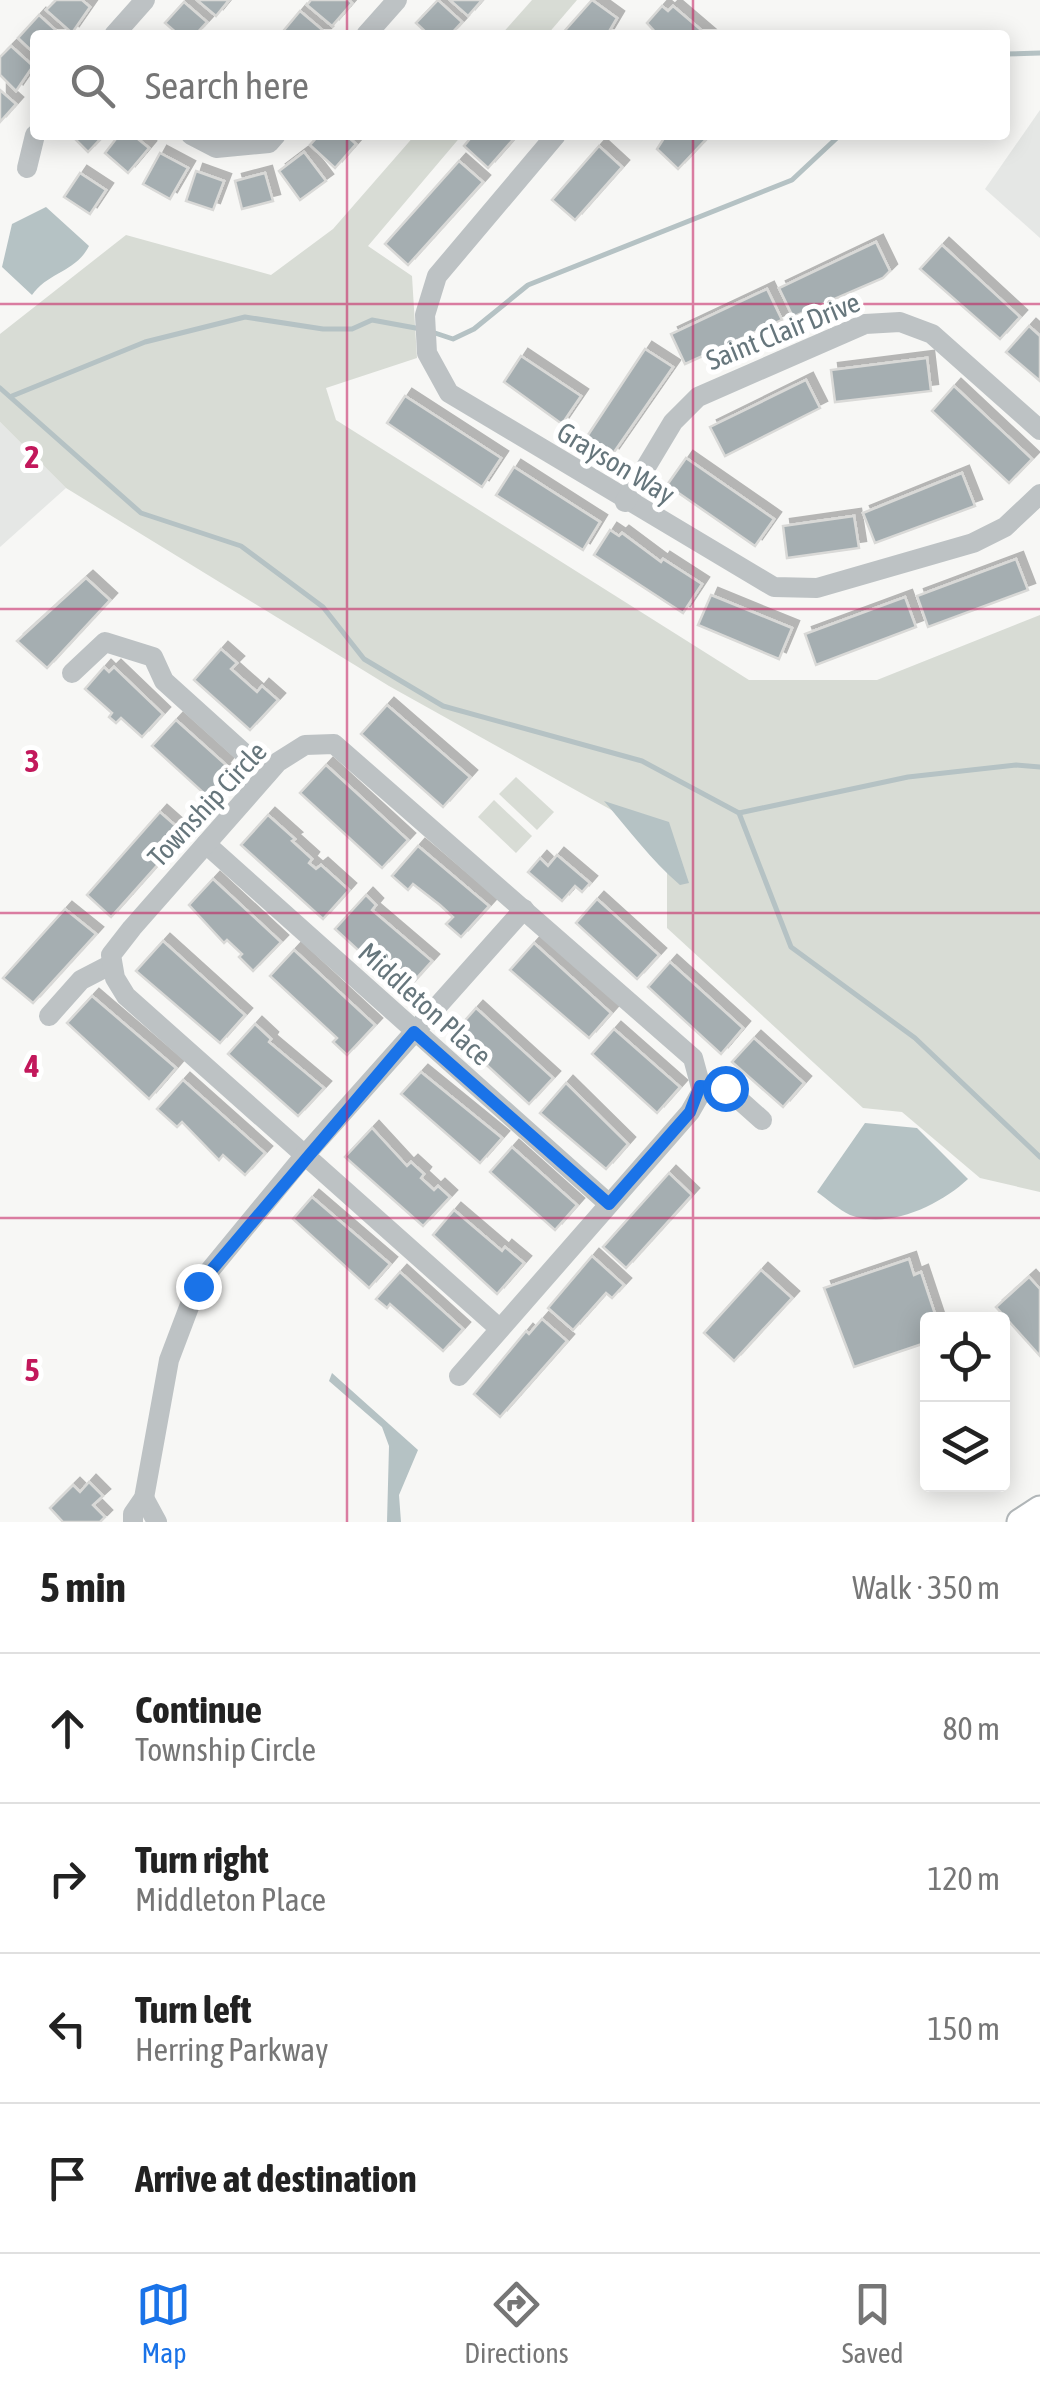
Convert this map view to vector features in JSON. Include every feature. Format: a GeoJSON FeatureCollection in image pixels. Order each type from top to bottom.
{"type":"FeatureCollection","features":[{"type":"Feature","properties":{"kind":"main road"},"geometry":{"type":"LineString","coordinates":[[1020,1522],[1040,1509]]}},
{"type":"Feature","properties":{"kind":"street"},"geometry":{"type":"LineString","coordinates":[[118,30],[145,0]]}},
{"type":"Feature","properties":{"kind":"street"},"geometry":{"type":"LineString","coordinates":[[370,30],[397,0]]}},
{"type":"Feature","properties":{"kind":"street"},"geometry":{"type":"LineString","coordinates":[[26,168],[34,140]]}},
{"type":"Feature","properties":{"kind":"street"},"geometry":{"type":"LineString","coordinates":[[201,140],[216,148],[272,140]]}},
{"type":"Feature","properties":{"kind":"street","name":"Grayson Way"},"geometry":{"type":"LineString","coordinates":[[552,140],[437,276],[424,315],[426,353],[449,393],[625,502],[774,587],[817,588],[974,543],[1005,527],[1040,494]]}},
{"type":"Feature","properties":{"kind":"street","name":"Saint Clair Drive"},"geometry":{"type":"LineString","coordinates":[[625,502],[673,422],[698,397],[865,324],[900,322],[932,334],[1040,430]]}},
{"type":"Feature","properties":{"kind":"street"},"geometry":{"type":"LineString","coordinates":[[72,673],[105,642],[153,657],[164,680],[266,774]]}},
{"type":"Feature","properties":{"kind":"street","name":"Township Circle"},"geometry":{"type":"LineString","coordinates":[[110,965],[110,955],[132,928],[266,774],[306,745],[334,744],[693,1058],[700,1086]]}},
{"type":"Feature","properties":{"kind":"street","name":"Middleton Place"},"geometry":{"type":"LineString","coordinates":[[206,844],[609,1204]]}},
{"type":"Feature","properties":{"kind":"street"},"geometry":{"type":"LineString","coordinates":[[134,1522],[133,1514],[144,1498],[169,1360],[198,1286],[304,1156],[524,909]]}},
{"type":"Feature","properties":{"kind":"street"},"geometry":{"type":"LineString","coordinates":[[49,1016],[80,980],[110,965],[126,996],[500,1329]]}},
{"type":"Feature","properties":{"kind":"street"},"geometry":{"type":"LineString","coordinates":[[459,1376],[690,1112],[700,1086],[725,1088],[762,1120]]}},
{"type":"Feature","properties":{"kind":"street"},"geometry":{"type":"LineString","coordinates":[[144,1498],[157,1522]]}},
{"type":"Feature","properties":{"kind":"shaded area"},"geometry":{"type":"Polygon","coordinates":[[[532,0],[577,0],[551,30],[505,30],[532,0]]]}},
{"type":"Feature","properties":{"kind":"shaded area"},"geometry":{"type":"Polygon","coordinates":[[[1040,110],[1040,238],[985,189],[1040,110]]]}},
{"type":"Feature","properties":{"kind":"shaded area"},"geometry":{"type":"Polygon","coordinates":[[[411,140],[458,140],[368,246],[412,276],[417,358],[326,388],[336,420],[749,680],[877,680],[1040,615],[1040,1192],[980,1178],[902,1112],[863,1108],[667,928],[667,841],[389,686],[66,488],[0,422],[0,334],[126,235],[271,275],[333,229],[411,140]]]}},
{"type":"Feature","properties":{"kind":"shaded area"},"geometry":{"type":"Polygon","coordinates":[[[46,207],[89,246],[77,261],[32,295],[2,267],[12,224],[46,207]]]}},
{"type":"Feature","properties":{"kind":"shaded area"},"geometry":{"type":"Polygon","coordinates":[[[0,422],[66,488],[0,547],[0,422]]]}},
{"type":"Feature","properties":{"kind":"shaded area"},"geometry":{"type":"Polygon","coordinates":[[[516,777],[554,812],[537,830],[499,794],[516,777]]]}},
{"type":"Feature","properties":{"kind":"shaded area"},"geometry":{"type":"Polygon","coordinates":[[[494,800],[532,836],[516,853],[478,817],[494,800]]]}},
{"type":"Feature","properties":{"kind":"shaded area"},"geometry":{"type":"Polygon","coordinates":[[[604,801],[669,822],[689,883],[680,885],[669,875],[604,801]]]}},
{"type":"Feature","properties":{"kind":"shaded area"},"geometry":{"type":"Polygon","coordinates":[[[865,1123],[917,1128],[968,1179],[929,1206],[897,1217],[865,1219],[846,1213],[817,1192],[865,1123]]]}},
{"type":"Feature","properties":{"kind":"shaded area"},"geometry":{"type":"Polygon","coordinates":[[[332,1373],[418,1450],[399,1495],[401,1522],[387,1522],[389,1446],[382,1427],[329,1381],[332,1373]]]}},
{"type":"Feature","properties":{"kind":"building"},"geometry":{"type":"Polygon","coordinates":[[[56,0],[82,0],[90,7],[74,30],[69,30],[46,10],[56,0]]]}},
{"type":"Feature","properties":{"kind":"building"},"geometry":{"type":"Polygon","coordinates":[[[197,0],[229,0],[216,16],[197,0]]]}},
{"type":"Feature","properties":{"kind":"building"},"geometry":{"type":"Polygon","coordinates":[[[311,0],[352,3],[332,26],[307,5],[311,0]]]}},
{"type":"Feature","properties":{"kind":"building"},"geometry":{"type":"Polygon","coordinates":[[[438,0],[462,22],[455,30],[424,30],[416,23],[438,0]]]}},
{"type":"Feature","properties":{"kind":"building"},"geometry":{"type":"Polygon","coordinates":[[[450,0],[482,0],[468,16],[450,0]]]}},
{"type":"Feature","properties":{"kind":"building"},"geometry":{"type":"Polygon","coordinates":[[[592,0],[617,18],[610,30],[565,30],[592,0]]]}},
{"type":"Feature","properties":{"kind":"building"},"geometry":{"type":"Polygon","coordinates":[[[184,2],[207,22],[200,30],[173,30],[165,23],[184,2]]]}},
{"type":"Feature","properties":{"kind":"building"},"geometry":{"type":"Polygon","coordinates":[[[662,6],[668,11],[673,6],[701,30],[653,30],[647,23],[662,6]]]}},
{"type":"Feature","properties":{"kind":"building"},"geometry":{"type":"Polygon","coordinates":[[[300,11],[322,30],[284,30],[300,11]]]}},
{"type":"Feature","properties":{"kind":"building"},"geometry":{"type":"Polygon","coordinates":[[[39,15],[56,30],[30,30],[30,49],[18,38],[39,15]]]}},
{"type":"Feature","properties":{"kind":"building"},"geometry":{"type":"Polygon","coordinates":[[[11,46],[30,63],[30,70],[16,91],[0,75],[0,57],[11,46]]]}},
{"type":"Feature","properties":{"kind":"building"},"geometry":{"type":"Polygon","coordinates":[[[0,90],[16,104],[0,122],[0,90]]]}},
{"type":"Feature","properties":{"kind":"building"},"geometry":{"type":"Polygon","coordinates":[[[76,140],[99,140],[88,152],[76,140]]]}},
{"type":"Feature","properties":{"kind":"building"},"geometry":{"type":"Polygon","coordinates":[[[115,140],[139,140],[149,148],[128,173],[105,153],[115,140]]]}},
{"type":"Feature","properties":{"kind":"building"},"geometry":{"type":"Polygon","coordinates":[[[314,140],[352,140],[356,144],[335,168],[310,145],[314,140]]]}},
{"type":"Feature","properties":{"kind":"building"},"geometry":{"type":"Polygon","coordinates":[[[469,140],[513,140],[488,168],[464,146],[469,140]]]}},
{"type":"Feature","properties":{"kind":"building"},"geometry":{"type":"Polygon","coordinates":[[[663,140],[705,140],[678,169],[657,149],[663,140]]]}},
{"type":"Feature","properties":{"kind":"building"},"geometry":{"type":"Polygon","coordinates":[[[599,146],[622,167],[575,220],[552,200],[599,146]]]}},
{"type":"Feature","properties":{"kind":"building"},"geometry":{"type":"Polygon","coordinates":[[[304,152],[326,181],[300,200],[279,171],[304,152]]]}},
{"type":"Feature","properties":{"kind":"building"},"geometry":{"type":"Polygon","coordinates":[[[160,153],[188,168],[170,199],[143,184],[160,153]]]}},
{"type":"Feature","properties":{"kind":"building"},"geometry":{"type":"Polygon","coordinates":[[[459,161],[483,182],[408,265],[385,244],[459,161]]]}},
{"type":"Feature","properties":{"kind":"building"},"geometry":{"type":"Polygon","coordinates":[[[196,171],[224,181],[213,210],[186,201],[196,171]]]}},
{"type":"Feature","properties":{"kind":"building"},"geometry":{"type":"Polygon","coordinates":[[[80,173],[106,190],[90,214],[64,197],[80,173]]]}},
{"type":"Feature","properties":{"kind":"building"},"geometry":{"type":"Polygon","coordinates":[[[265,173],[273,201],[242,209],[235,181],[265,173]]]}},
{"type":"Feature","properties":{"kind":"building"},"geometry":{"type":"Polygon","coordinates":[[[876,242],[890,271],[883,278],[793,317],[779,288],[876,242]]]}},
{"type":"Feature","properties":{"kind":"building"},"geometry":{"type":"Polygon","coordinates":[[[942,245],[1020,317],[1000,339],[920,269],[942,245]]]}},
{"type":"Feature","properties":{"kind":"building"},"geometry":{"type":"Polygon","coordinates":[[[767,289],[782,320],[685,364],[671,334],[767,289]]]}},
{"type":"Feature","properties":{"kind":"building"},"geometry":{"type":"Polygon","coordinates":[[[1029,326],[1040,336],[1040,381],[1006,352],[1029,326]]]}},
{"type":"Feature","properties":{"kind":"building"},"geometry":{"type":"Polygon","coordinates":[[[645,349],[673,367],[612,455],[586,438],[645,349]]]}},
{"type":"Feature","properties":{"kind":"building"},"geometry":{"type":"Polygon","coordinates":[[[521,356],[581,396],[562,424],[504,382],[521,356]]]}},
{"type":"Feature","properties":{"kind":"building"},"geometry":{"type":"Polygon","coordinates":[[[927,358],[931,391],[835,402],[831,370],[927,358]]]}},
{"type":"Feature","properties":{"kind":"building"},"geometry":{"type":"Polygon","coordinates":[[[806,380],[820,408],[725,456],[710,427],[806,380]]]}},
{"type":"Feature","properties":{"kind":"building"},"geometry":{"type":"Polygon","coordinates":[[[954,386],[1032,459],[1009,483],[932,411],[954,386]]]}},
{"type":"Feature","properties":{"kind":"building"},"geometry":{"type":"Polygon","coordinates":[[[405,396],[501,458],[482,487],[387,423],[405,396]]]}},
{"type":"Feature","properties":{"kind":"building"},"geometry":{"type":"Polygon","coordinates":[[[686,458],[774,519],[755,546],[667,485],[686,458]]]}},
{"type":"Feature","properties":{"kind":"building"},"geometry":{"type":"Polygon","coordinates":[[[514,467],[600,522],[583,550],[496,495],[514,467]]]}},
{"type":"Feature","properties":{"kind":"building"},"geometry":{"type":"Polygon","coordinates":[[[962,473],[975,506],[875,543],[863,513],[962,473]]]}},
{"type":"Feature","properties":{"kind":"building"},"geometry":{"type":"Polygon","coordinates":[[[854,516],[859,548],[787,558],[783,526],[854,516]]]}},
{"type":"Feature","properties":{"kind":"building"},"geometry":{"type":"Polygon","coordinates":[[[610,530],[619,536],[622,533],[661,562],[663,559],[702,584],[683,613],[594,555],[610,530]]]}},
{"type":"Feature","properties":{"kind":"building"},"geometry":{"type":"Polygon","coordinates":[[[1016,559],[1028,590],[928,627],[917,596],[1016,559]]]}},
{"type":"Feature","properties":{"kind":"building"},"geometry":{"type":"Polygon","coordinates":[[[86,578],[110,600],[47,668],[17,641],[86,578]]]}},
{"type":"Feature","properties":{"kind":"building"},"geometry":{"type":"Polygon","coordinates":[[[711,595],[792,628],[779,659],[698,625],[711,595]]]}},
{"type":"Feature","properties":{"kind":"building"},"geometry":{"type":"Polygon","coordinates":[[[905,597],[916,627],[816,665],[805,634],[905,597]]]}},
{"type":"Feature","properties":{"kind":"building"},"geometry":{"type":"Polygon","coordinates":[[[221,649],[237,663],[231,669],[257,692],[262,686],[278,700],[250,730],[194,680],[221,649]]]}},
{"type":"Feature","properties":{"kind":"building"},"geometry":{"type":"Polygon","coordinates":[[[104,667],[109,672],[114,667],[163,714],[142,737],[121,718],[116,723],[109,717],[112,713],[85,689],[104,667]]]}},
{"type":"Feature","properties":{"kind":"building"},"geometry":{"type":"Polygon","coordinates":[[[387,705],[470,777],[443,807],[361,734],[387,705]]]}},
{"type":"Feature","properties":{"kind":"building"},"geometry":{"type":"Polygon","coordinates":[[[176,720],[226,765],[222,770],[228,775],[208,797],[152,746],[176,720]]]}},
{"type":"Feature","properties":{"kind":"building"},"geometry":{"type":"Polygon","coordinates":[[[326,765],[408,840],[382,868],[300,793],[326,765]]]}},
{"type":"Feature","properties":{"kind":"building"},"geometry":{"type":"Polygon","coordinates":[[[160,812],[185,834],[111,917],[87,895],[160,812]]]}},
{"type":"Feature","properties":{"kind":"building"},"geometry":{"type":"Polygon","coordinates":[[[268,815],[295,839],[292,841],[312,859],[309,863],[316,869],[321,865],[349,890],[323,919],[241,845],[268,815]]]}},
{"type":"Feature","properties":{"kind":"building"},"geometry":{"type":"Polygon","coordinates":[[[418,846],[489,906],[461,937],[446,924],[453,917],[440,905],[413,884],[408,890],[392,876],[418,846]]]}},
{"type":"Feature","properties":{"kind":"building"},"geometry":{"type":"Polygon","coordinates":[[[557,855],[590,883],[582,892],[575,886],[562,901],[528,872],[540,858],[548,866],[557,855]]]}},
{"type":"Feature","properties":{"kind":"building"},"geometry":{"type":"Polygon","coordinates":[[[213,879],[281,942],[253,971],[239,957],[242,954],[227,940],[224,943],[189,905],[213,879]]]}},
{"type":"Feature","properties":{"kind":"building"},"geometry":{"type":"Polygon","coordinates":[[[366,895],[376,905],[372,910],[432,961],[404,992],[335,929],[366,895]]]}},
{"type":"Feature","properties":{"kind":"building"},"geometry":{"type":"Polygon","coordinates":[[[597,899],[659,955],[637,979],[576,923],[597,899]]]}},
{"type":"Feature","properties":{"kind":"building"},"geometry":{"type":"Polygon","coordinates":[[[65,909],[96,934],[33,1003],[3,978],[65,909]]]}},
{"type":"Feature","properties":{"kind":"building"},"geometry":{"type":"Polygon","coordinates":[[[163,941],[245,1015],[220,1043],[136,971],[163,941]]]}},
{"type":"Feature","properties":{"kind":"building"},"geometry":{"type":"Polygon","coordinates":[[[534,943],[611,1013],[589,1038],[510,970],[534,943]]]}},
{"type":"Feature","properties":{"kind":"building"},"geometry":{"type":"Polygon","coordinates":[[[294,950],[375,1025],[347,1055],[333,1042],[337,1038],[270,976],[294,950]]]}},
{"type":"Feature","properties":{"kind":"building"},"geometry":{"type":"Polygon","coordinates":[[[670,962],[743,1028],[721,1054],[648,987],[670,962]]]}},
{"type":"Feature","properties":{"kind":"building"},"geometry":{"type":"Polygon","coordinates":[[[92,996],[176,1068],[149,1099],[67,1023],[92,996]]]}},
{"type":"Feature","properties":{"kind":"building"},"geometry":{"type":"Polygon","coordinates":[[[476,1008],[553,1078],[529,1104],[453,1034],[476,1008]]]}},
{"type":"Feature","properties":{"kind":"building"},"geometry":{"type":"Polygon","coordinates":[[[255,1024],[271,1039],[269,1042],[324,1088],[298,1116],[228,1054],[255,1024]]]}},
{"type":"Feature","properties":{"kind":"building"},"geometry":{"type":"Polygon","coordinates":[[[614,1029],[680,1087],[657,1113],[592,1054],[614,1029]]]}},
{"type":"Feature","properties":{"kind":"building"},"geometry":{"type":"Polygon","coordinates":[[[754,1038],[804,1083],[783,1107],[732,1062],[754,1038]]]}},
{"type":"Feature","properties":{"kind":"building"},"geometry":{"type":"Polygon","coordinates":[[[421,1072],[502,1138],[480,1163],[401,1094],[421,1072]]]}},
{"type":"Feature","properties":{"kind":"building"},"geometry":{"type":"Polygon","coordinates":[[[183,1080],[265,1153],[245,1175],[223,1155],[219,1160],[182,1122],[177,1127],[157,1109],[183,1080]]]}},
{"type":"Feature","properties":{"kind":"building"},"geometry":{"type":"Polygon","coordinates":[[[566,1083],[628,1144],[606,1169],[540,1113],[566,1083]]]}},
{"type":"Feature","properties":{"kind":"building"},"geometry":{"type":"Polygon","coordinates":[[[372,1128],[407,1166],[411,1162],[424,1174],[421,1178],[434,1190],[438,1186],[450,1197],[423,1226],[345,1157],[372,1128]]]}},
{"type":"Feature","properties":{"kind":"building"},"geometry":{"type":"Polygon","coordinates":[[[512,1147],[577,1205],[555,1230],[490,1172],[512,1147]]]}},
{"type":"Feature","properties":{"kind":"building"},"geometry":{"type":"Polygon","coordinates":[[[669,1173],[692,1195],[626,1268],[603,1247],[669,1173]]]}},
{"type":"Feature","properties":{"kind":"building"},"geometry":{"type":"Polygon","coordinates":[[[312,1197],[390,1264],[369,1288],[293,1219],[312,1197]]]}},
{"type":"Feature","properties":{"kind":"building"},"geometry":{"type":"Polygon","coordinates":[[[454,1210],[502,1251],[505,1247],[524,1263],[497,1294],[433,1235],[454,1210]]]}},
{"type":"Feature","properties":{"kind":"building"},"geometry":{"type":"Polygon","coordinates":[[[592,1256],[624,1285],[612,1298],[606,1293],[573,1330],[548,1308],[592,1256]]]}},
{"type":"Feature","properties":{"kind":"building"},"geometry":{"type":"Polygon","coordinates":[[[909,1259],[914,1275],[921,1272],[934,1312],[920,1312],[920,1345],[854,1367],[824,1288],[909,1259]]]}},
{"type":"Feature","properties":{"kind":"building"},"geometry":{"type":"Polygon","coordinates":[[[761,1270],[792,1298],[734,1361],[704,1333],[761,1270]]]}},
{"type":"Feature","properties":{"kind":"building"},"geometry":{"type":"Polygon","coordinates":[[[400,1272],[463,1329],[443,1351],[390,1304],[387,1308],[376,1299],[400,1272]]]}},
{"type":"Feature","properties":{"kind":"building"},"geometry":{"type":"Polygon","coordinates":[[[1029,1277],[1040,1289],[1040,1356],[1010,1323],[1010,1312],[1000,1312],[996,1307],[1029,1277]]]}},
{"type":"Feature","properties":{"kind":"building"},"geometry":{"type":"Polygon","coordinates":[[[542,1319],[567,1341],[500,1417],[474,1394],[526,1331],[529,1334],[542,1319]]]}},
{"type":"Feature","properties":{"kind":"building"},"geometry":{"type":"Polygon","coordinates":[[[89,1482],[103,1496],[93,1505],[105,1517],[100,1522],[63,1522],[50,1508],[73,1485],[80,1492],[89,1482]]]}},
{"type":"Feature","properties":{"kind":"waterway"},"geometry":{"type":"LineString","coordinates":[[1010,54],[1040,53]]}},
{"type":"Feature","properties":{"kind":"waterway"},"geometry":{"type":"LineString","coordinates":[[432,332],[453,339],[474,329],[528,285],[792,180],[835,140]]}},
{"type":"Feature","properties":{"kind":"waterway"},"geometry":{"type":"LineString","coordinates":[[12,396],[145,342],[245,317],[323,329],[352,329],[372,320],[421,329]]}},
{"type":"Feature","properties":{"kind":"waterway"},"geometry":{"type":"LineString","coordinates":[[0,388],[141,513],[241,546],[323,607],[364,659],[443,706],[642,761],[739,813],[908,777],[1016,765],[1040,767]]}},
{"type":"Feature","properties":{"kind":"waterway"},"geometry":{"type":"LineString","coordinates":[[739,813],[791,947],[915,1038],[1040,1157]]}},
{"type":"Feature","properties":{"kind":"route"},"geometry":{"type":"LineString","coordinates":[[198,1286],[304,1156],[414,1032],[609,1204],[690,1112],[702,1091],[700,1086],[725,1088]]}}]}
